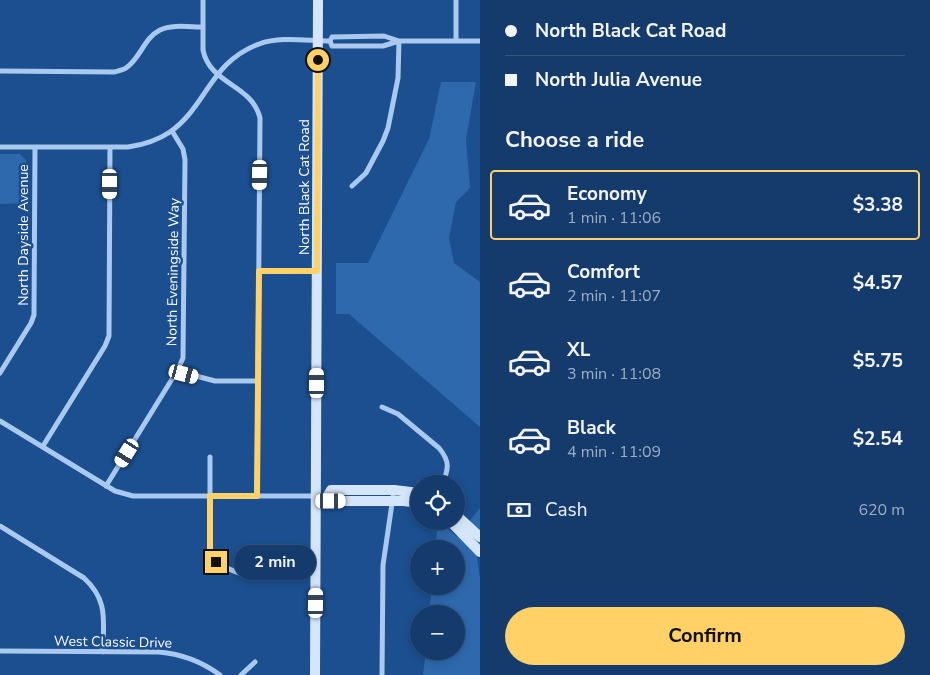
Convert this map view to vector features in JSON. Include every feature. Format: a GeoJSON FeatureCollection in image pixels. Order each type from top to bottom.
{"type":"FeatureCollection","features":[{"type":"Feature","properties":{"kind":"main road","name":"North Black Cat Road"},"geometry":{"type":"LineString","coordinates":[[315,675],[318,0]]}},
{"type":"Feature","properties":{"kind":"main road"},"geometry":{"type":"LineString","coordinates":[[328,496],[331,490],[394,490],[410,492]]}},
{"type":"Feature","properties":{"kind":"main road"},"geometry":{"type":"LineString","coordinates":[[316,496],[328,496]]}},
{"type":"Feature","properties":{"kind":"main road"},"geometry":{"type":"LineString","coordinates":[[328,496],[331,501],[410,502]]}},
{"type":"Feature","properties":{"kind":"main road"},"geometry":{"type":"LineString","coordinates":[[465,523],[480,537]]}},
{"type":"Feature","properties":{"kind":"main road"},"geometry":{"type":"LineString","coordinates":[[459,530],[480,552]]}},
{"type":"Feature","properties":{"kind":"street"},"geometry":{"type":"LineString","coordinates":[[203,0],[205,58],[210,67],[254,102],[258,108],[260,118],[257,496]]}},
{"type":"Feature","properties":{"kind":"street"},"geometry":{"type":"LineString","coordinates":[[456,0],[456,41]]}},
{"type":"Feature","properties":{"kind":"street"},"geometry":{"type":"LineString","coordinates":[[0,71],[114,72],[125,69],[151,37],[160,30],[172,27],[203,27]]}},
{"type":"Feature","properties":{"kind":"street"},"geometry":{"type":"LineString","coordinates":[[0,147],[110,148],[144,144],[159,139],[172,131],[189,114],[218,74],[236,56],[259,44],[281,40],[330,41],[332,37],[384,36],[399,41]]}},
{"type":"Feature","properties":{"kind":"street"},"geometry":{"type":"LineString","coordinates":[[330,41],[332,46],[383,46],[399,41],[480,41]]}},
{"type":"Feature","properties":{"kind":"street"},"geometry":{"type":"LineString","coordinates":[[352,186],[366,173],[388,128],[398,78],[399,41]]}},
{"type":"Feature","properties":{"kind":"street","name":"North Eveningside Way"},"geometry":{"type":"LineString","coordinates":[[106,486],[177,371],[183,358],[185,171],[183,149],[172,131]]}},
{"type":"Feature","properties":{"kind":"street","name":"North Dayside Avenue"},"geometry":{"type":"LineString","coordinates":[[0,373],[34,315],[35,147]]}},
{"type":"Feature","properties":{"kind":"street"},"geometry":{"type":"LineString","coordinates":[[43,446],[105,346],[109,336],[110,148]]}},
{"type":"Feature","properties":{"kind":"street"},"geometry":{"type":"LineString","coordinates":[[259,271],[317,271]]}},
{"type":"Feature","properties":{"kind":"street"},"geometry":{"type":"LineString","coordinates":[[177,371],[215,381],[258,381]]}},
{"type":"Feature","properties":{"kind":"street"},"geometry":{"type":"LineString","coordinates":[[382,408],[398,414],[445,454],[447,469],[445,475]]}},
{"type":"Feature","properties":{"kind":"street"},"geometry":{"type":"LineString","coordinates":[[0,421],[123,495],[316,496]]}},
{"type":"Feature","properties":{"kind":"street"},"geometry":{"type":"LineString","coordinates":[[210,457],[211,556],[216,562],[247,576]]}},
{"type":"Feature","properties":{"kind":"street"},"geometry":{"type":"LineString","coordinates":[[382,675],[383,565],[394,490]]}},
{"type":"Feature","properties":{"kind":"street"},"geometry":{"type":"LineString","coordinates":[[0,526],[84,578],[94,587],[101,600],[104,614],[103,652]]}},
{"type":"Feature","properties":{"kind":"street","name":"West Classic Drive"},"geometry":{"type":"LineString","coordinates":[[0,651],[170,653],[197,661],[220,675]]}},
{"type":"Feature","properties":{"kind":"street"},"geometry":{"type":"LineString","coordinates":[[241,675],[255,662]]}},
{"type":"Feature","properties":{"kind":"shaded area"},"geometry":{"type":"Polygon","coordinates":[[[441,82],[476,82],[466,139],[470,188],[456,202],[449,238],[454,263],[480,282],[480,427],[349,314],[336,314],[336,263],[368,263],[429,139],[441,82]]]}},
{"type":"Feature","properties":{"kind":"shaded area"},"geometry":{"type":"Polygon","coordinates":[[[0,154],[20,154],[26,160],[27,203],[0,204],[0,154]]]}},
{"type":"Feature","properties":{"kind":"shaded area"},"geometry":{"type":"Polygon","coordinates":[[[480,508],[480,554],[477,558],[480,578],[480,675],[423,675],[425,660],[465,660],[465,605],[430,605],[431,595],[465,595],[465,540],[436,540],[437,530],[449,530],[457,537],[463,530],[465,530],[465,527],[480,508]]]}},
{"type":"Feature","properties":{"kind":"route"},"geometry":{"type":"LineString","coordinates":[[216,562],[211,556],[210,548],[210,496],[257,496],[259,271],[317,271],[318,60]]}}]}
